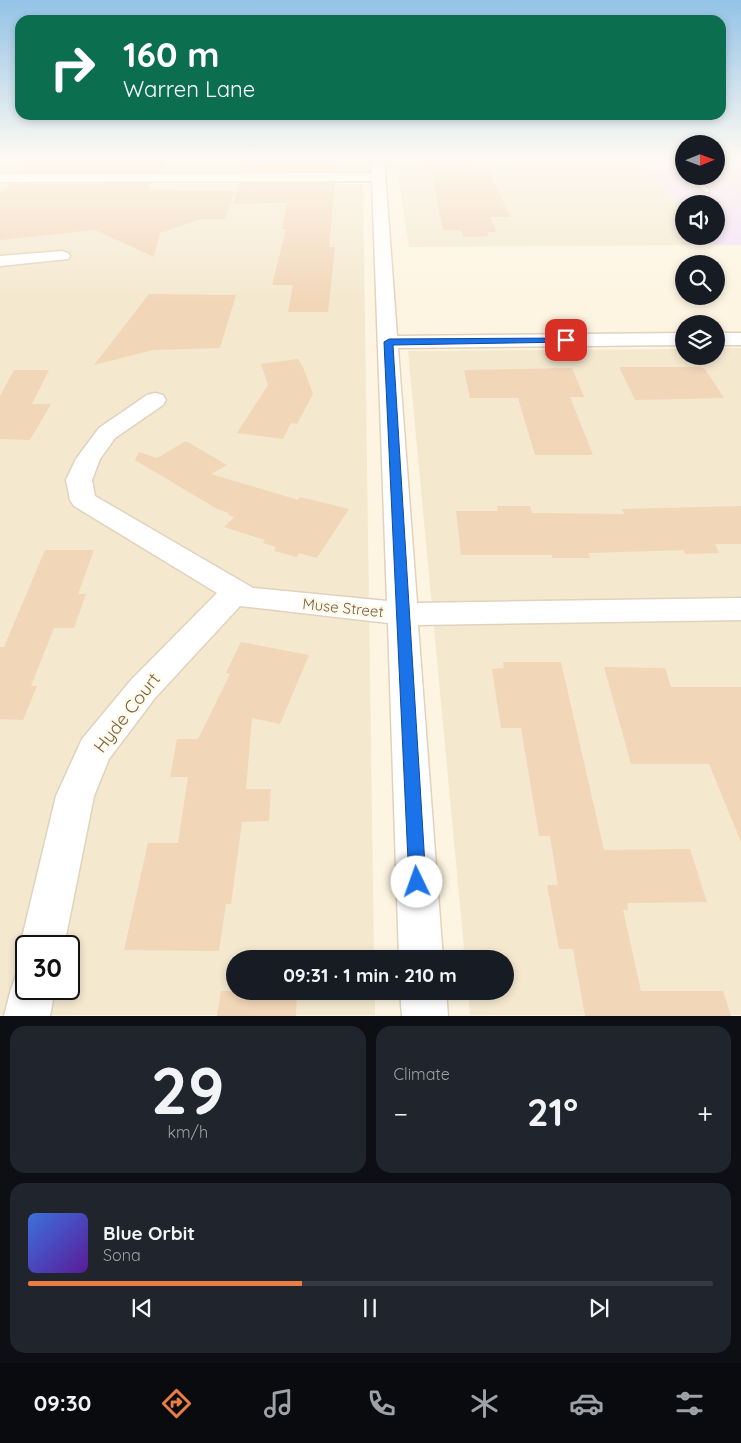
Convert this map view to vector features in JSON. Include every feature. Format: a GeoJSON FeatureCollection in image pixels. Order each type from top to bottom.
{"type":"FeatureCollection","features":[{"type":"Feature","properties":{"kind":"street"},"geometry":{"type":"LineString","coordinates":[[380,205],[422,950]]}},
{"type":"Feature","properties":{"kind":"street"},"geometry":{"type":"LineString","coordinates":[[0,261],[62,256]]}},
{"type":"Feature","properties":{"kind":"street"},"geometry":{"type":"LineString","coordinates":[[389,342],[675,339]]}},
{"type":"Feature","properties":{"kind":"street"},"geometry":{"type":"LineString","coordinates":[[725,339],[741,339]]}},
{"type":"Feature","properties":{"kind":"street","name":"Muse Street"},"geometry":{"type":"LineString","coordinates":[[155,400],[107,433],[88,459],[79,480],[83,500],[235,593],[247,598],[403,614],[741,609]]}},
{"type":"Feature","properties":{"kind":"street","name":"Hyde Court"},"geometry":{"type":"LineString","coordinates":[[44,935],[75,796],[95,750],[142,689],[235,593]]}},
{"type":"Feature","properties":{"kind":"street"},"geometry":{"type":"LineString","coordinates":[[27,1016],[31,1000]]}},
{"type":"Feature","properties":{"kind":"street"},"geometry":{"type":"LineString","coordinates":[[423,1000],[424,1016]]}},
{"type":"Feature","properties":{"kind":"shaded area"},"geometry":{"type":"Polygon","coordinates":[[[0,205],[363,205],[374,950],[226,950],[226,1000],[375,1000],[375,1015],[0,1015],[0,205]]]}},
{"type":"Feature","properties":{"kind":"shaded area"},"geometry":{"type":"Polygon","coordinates":[[[403,205],[675,205],[675,245],[714,245],[409,247],[403,205]]]}},
{"type":"Feature","properties":{"kind":"shaded area"},"geometry":{"type":"Polygon","coordinates":[[[725,205],[741,205],[741,245],[725,245],[725,205]]]}},
{"type":"Feature","properties":{"kind":"shaded area"},"geometry":{"type":"Polygon","coordinates":[[[725,348],[741,348],[741,1015],[470,1015],[469,1000],[514,1000],[514,950],[464,950],[408,351],[675,349],[675,365],[725,365],[725,348]]]}},
{"type":"Feature","properties":{"kind":"building"},"geometry":{"type":"Polygon","coordinates":[[[0,205],[230,205],[225,219],[201,219],[160,233],[154,257],[95,230],[0,240],[0,205]]]}},
{"type":"Feature","properties":{"kind":"building"},"geometry":{"type":"Polygon","coordinates":[[[287,205],[333,205],[329,247],[335,247],[328,312],[288,312],[293,285],[272,285],[286,229],[282,229],[287,205]]]}},
{"type":"Feature","properties":{"kind":"building"},"geometry":{"type":"Polygon","coordinates":[[[438,205],[505,205],[510,217],[490,217],[496,232],[487,232],[489,236],[463,237],[461,230],[443,230],[438,205]]]}},
{"type":"Feature","properties":{"kind":"building"},"geometry":{"type":"Polygon","coordinates":[[[149,294],[236,295],[220,348],[153,350],[94,365],[149,294]]]}},
{"type":"Feature","properties":{"kind":"building"},"geometry":{"type":"Polygon","coordinates":[[[298,359],[313,394],[297,424],[291,423],[283,439],[237,433],[268,385],[261,364],[298,359]]]}},
{"type":"Feature","properties":{"kind":"building"},"geometry":{"type":"Polygon","coordinates":[[[619,367],[700,367],[705,369],[724,398],[635,400],[619,367]]]}},
{"type":"Feature","properties":{"kind":"building"},"geometry":{"type":"Polygon","coordinates":[[[572,368],[584,397],[570,397],[593,455],[535,455],[518,398],[470,398],[464,370],[572,368]]]}},
{"type":"Feature","properties":{"kind":"building"},"geometry":{"type":"Polygon","coordinates":[[[14,370],[49,370],[32,404],[51,404],[30,440],[0,439],[0,396],[14,370]]]}},
{"type":"Feature","properties":{"kind":"building"},"geometry":{"type":"Polygon","coordinates":[[[186,441],[227,465],[211,474],[298,500],[300,497],[349,509],[317,558],[299,553],[297,557],[274,551],[276,547],[263,543],[265,540],[224,527],[234,517],[228,515],[229,513],[217,509],[135,460],[139,452],[157,458],[186,441]]]}},
{"type":"Feature","properties":{"kind":"building"},"geometry":{"type":"Polygon","coordinates":[[[497,506],[530,506],[532,513],[624,514],[622,509],[741,506],[741,544],[715,544],[719,553],[685,554],[684,550],[588,553],[590,558],[552,558],[552,555],[461,555],[456,511],[498,511],[497,506]]]}},
{"type":"Feature","properties":{"kind":"building"},"geometry":{"type":"Polygon","coordinates":[[[45,550],[94,550],[78,594],[86,594],[74,628],[54,628],[31,686],[37,686],[23,720],[0,719],[0,647],[4,647],[45,550]]]}},
{"type":"Feature","properties":{"kind":"building"},"geometry":{"type":"Polygon","coordinates":[[[241,642],[309,655],[280,724],[252,718],[246,789],[271,789],[269,821],[242,822],[231,904],[226,904],[219,951],[124,950],[148,843],[178,843],[188,777],[170,777],[177,739],[198,739],[230,674],[226,673],[241,642]]]}},
{"type":"Feature","properties":{"kind":"building"},"geometry":{"type":"Polygon","coordinates":[[[503,662],[561,662],[604,850],[690,849],[707,902],[627,903],[628,910],[623,910],[641,991],[723,991],[731,1016],[585,1016],[573,949],[559,949],[547,885],[558,885],[550,836],[539,836],[521,728],[501,728],[492,669],[504,668],[503,662]]]}},
{"type":"Feature","properties":{"kind":"building"},"geometry":{"type":"Polygon","coordinates":[[[604,667],[665,668],[671,687],[741,687],[741,842],[709,764],[631,764],[604,667]]]}},
{"type":"Feature","properties":{"kind":"building"},"geometry":{"type":"Polygon","coordinates":[[[221,991],[226,991],[226,1000],[297,1000],[296,1016],[217,1016],[221,991]]]}},
{"type":"Feature","properties":{"kind":"route"},"geometry":{"type":"LineString","coordinates":[[417,882],[389,342],[566,340]]}}]}
